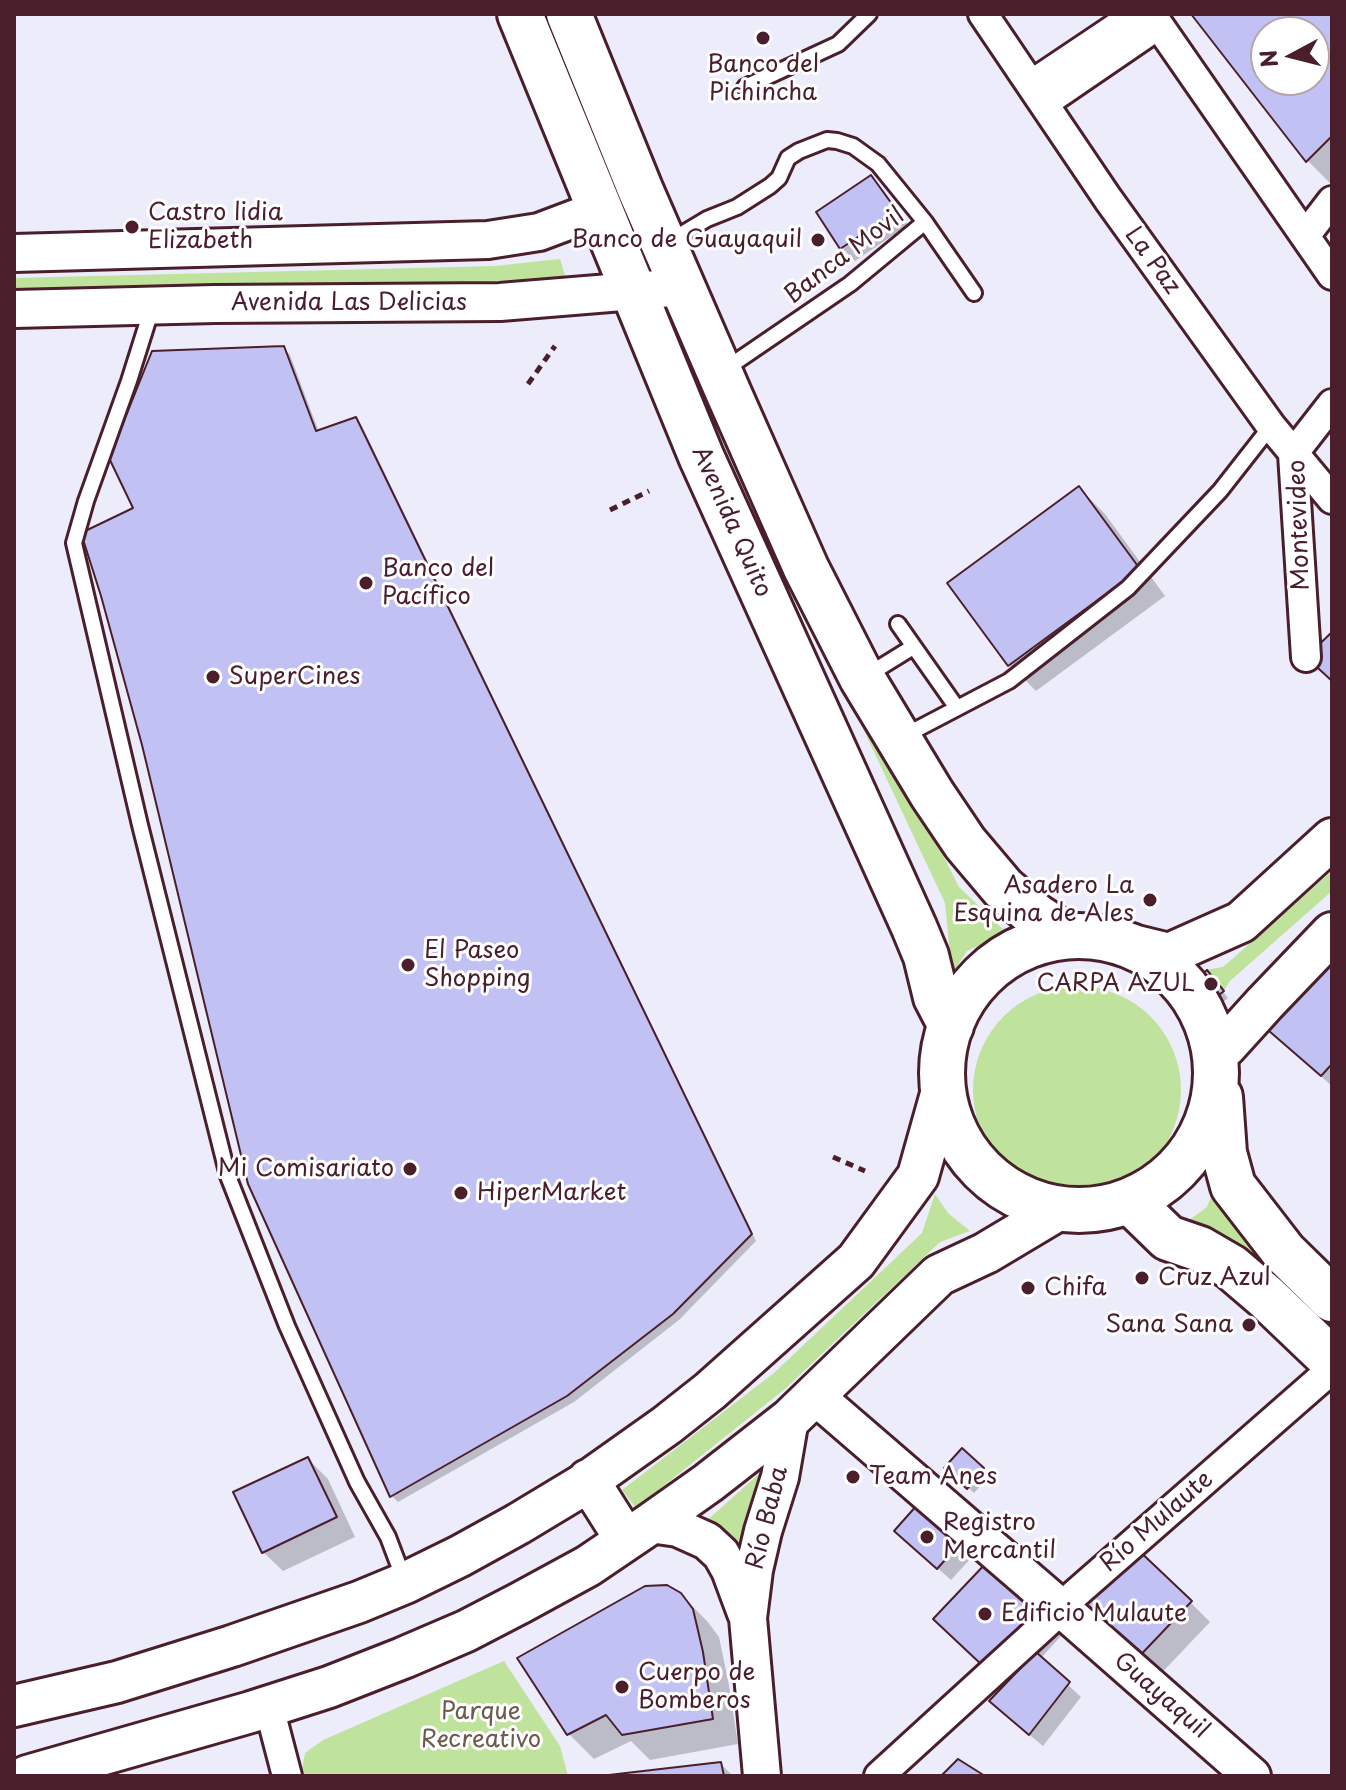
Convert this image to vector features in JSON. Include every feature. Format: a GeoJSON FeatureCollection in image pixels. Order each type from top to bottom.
{"type":"FeatureCollection","features":[{"type":"Feature","properties":{"kind":"main road","name":"Avenida Quito"},"geometry":{"type":"LineString","coordinates":[[520,14],[701,456],[914,927],[926,956],[936,997],[951,1026]]}},
{"type":"Feature","properties":{"kind":"main road","name":"Avenida Quito"},"geometry":{"type":"LineString","coordinates":[[569,14],[640,189],[806,568],[862,678],[965,843],[1003,888],[1037,917],[1066,936]]}},
{"type":"Feature","properties":{"kind":"main road"},"geometry":{"type":"LineString","coordinates":[[1332,839],[1241,922],[1169,954],[1099,936],[1066,936],[1041,940],[995,964],[977,981],[962,1002],[951,1026],[943,1056],[943,1087],[955,1130],[980,1168],[1016,1196],[1058,1210],[1095,1211],[1131,1202],[1177,1171],[1207,1125],[1217,1062],[1226,1046],[1332,933]]}},
{"type":"Feature","properties":{"kind":"main road"},"geometry":{"type":"LineString","coordinates":[[1132,945],[1172,970],[1201,1008],[1217,1062],[1224,1153],[1233,1186],[1284,1252],[1332,1299]]}},
{"type":"Feature","properties":{"kind":"main road"},"geometry":{"type":"LineString","coordinates":[[14,1706],[117,1682],[307,1622],[405,1583],[518,1524],[588,1480],[710,1391],[856,1261],[918,1176],[943,1087]]}},
{"type":"Feature","properties":{"kind":"main road"},"geometry":{"type":"LineString","coordinates":[[1131,1202],[1168,1238],[1200,1249],[1231,1267],[1332,1360]]}},
{"type":"Feature","properties":{"kind":"main road"},"geometry":{"type":"LineString","coordinates":[[27,1776],[329,1687],[466,1631],[588,1566],[708,1483],[801,1409],[939,1275],[986,1253],[1058,1210]]}},
{"type":"Feature","properties":{"kind":"main road"},"geometry":{"type":"LineString","coordinates":[[588,1480],[638,1532]]}},
{"type":"Feature","properties":{"kind":"street","name":"La Paz"},"geometry":{"type":"LineString","coordinates":[[983,14],[1108,199],[1271,426],[1332,499]]}},
{"type":"Feature","properties":{"kind":"street"},"geometry":{"type":"LineString","coordinates":[[1037,94],[1149,18],[1332,275]]}},
{"type":"Feature","properties":{"kind":"street"},"geometry":{"type":"LineString","coordinates":[[14,253],[488,240],[539,232],[600,209],[640,189]]}},
{"type":"Feature","properties":{"kind":"street"},"geometry":{"type":"LineString","coordinates":[[1305,236],[1332,201]]}},
{"type":"Feature","properties":{"kind":"street","name":"Avenida Las Delicias"},"geometry":{"type":"LineString","coordinates":[[14,309],[500,302],[683,287]]}},
{"type":"Feature","properties":{"kind":"street","name":"Montevideo"},"geometry":{"type":"LineString","coordinates":[[1306,657],[1293,454],[1332,404]]}},
{"type":"Feature","properties":{"kind":"street","name":"Río Mulaute"},"geometry":{"type":"LineString","coordinates":[[879,1776],[1074,1595],[1332,1369]]}},
{"type":"Feature","properties":{"kind":"street","name":"Guayaquil"},"geometry":{"type":"LineString","coordinates":[[801,1409],[829,1408],[1252,1776]]}},
{"type":"Feature","properties":{"kind":"street","name":"Río Baba"},"geometry":{"type":"LineString","coordinates":[[762,1776],[748,1618],[754,1570],[767,1517],[801,1409]]}},
{"type":"Feature","properties":{"kind":"street","name":"Río Baba"},"geometry":{"type":"LineString","coordinates":[[638,1532],[678,1528],[707,1541],[721,1554],[730,1570],[748,1618]]}},
{"type":"Feature","properties":{"kind":"street"},"geometry":{"type":"LineString","coordinates":[[269,1707],[287,1776]]}},
{"type":"Feature","properties":{"kind":"lane"},"geometry":{"type":"LineString","coordinates":[[745,87],[838,44],[869,14]]}},
{"type":"Feature","properties":{"kind":"lane"},"geometry":{"type":"LineString","coordinates":[[664,245],[770,186],[779,178],[788,158],[827,140],[853,146],[878,164],[925,222]]}},
{"type":"Feature","properties":{"kind":"lane","name":"Banca Movil"},"geometry":{"type":"LineString","coordinates":[[720,373],[850,284],[925,222],[974,293]]}},
{"type":"Feature","properties":{"kind":"lane"},"geometry":{"type":"LineString","coordinates":[[153,305],[74,543],[140,825],[228,1176],[287,1326],[357,1482],[388,1537],[405,1583]]}},
{"type":"Feature","properties":{"kind":"lane"},"geometry":{"type":"LineString","coordinates":[[898,739],[1009,681],[1128,588],[1220,491],[1271,426]]}},
{"type":"Feature","properties":{"kind":"lane"},"geometry":{"type":"LineString","coordinates":[[898,624],[957,708]]}},
{"type":"Feature","properties":{"kind":"lane"},"geometry":{"type":"LineString","coordinates":[[862,678],[913,647]]}},
{"type":"Feature","properties":{"kind":"path"},"geometry":{"type":"LineString","coordinates":[[528,384],[555,346]]}},
{"type":"Feature","properties":{"kind":"path"},"geometry":{"type":"LineString","coordinates":[[610,510],[649,491]]}},
{"type":"Feature","properties":{"kind":"path"},"geometry":{"type":"LineString","coordinates":[[833,1157],[865,1171]]}},
{"type":"Feature","properties":{"kind":"green space"},"geometry":{"type":"Polygon","coordinates":[[[560,259],[566,279],[14,293],[14,278],[495,266],[560,259]]]}},
{"type":"Feature","properties":{"kind":"green space"},"geometry":{"type":"Polygon","coordinates":[[[796,586],[859,689],[959,887],[1010,936],[967,951],[952,974],[945,903],[796,586]]]}},
{"type":"Feature","properties":{"kind":"green space"},"geometry":{"type":"Polygon","coordinates":[[[1332,871],[1332,891],[1230,981],[1217,1001],[1193,972],[1223,967],[1332,871]]]}},
{"type":"Feature","properties":{"kind":"green space"},"geometry":{"type":"Polygon","coordinates":[[[1077,986],[1117,993],[1151,1016],[1174,1050],[1181,1090],[1174,1130],[1151,1164],[1117,1187],[1077,1194],[1037,1187],[1003,1164],[980,1130],[973,1090],[980,1050],[1003,1016],[1037,993],[1077,986]]]}},
{"type":"Feature","properties":{"kind":"green space"},"geometry":{"type":"Polygon","coordinates":[[[1216,1184],[1237,1231],[1332,1315],[1332,1329],[1232,1240],[1210,1229],[1185,1223],[1207,1207],[1216,1184]]]}},
{"type":"Feature","properties":{"kind":"green space"},"geometry":{"type":"Polygon","coordinates":[[[935,1194],[948,1213],[970,1231],[940,1242],[786,1388],[636,1508],[622,1490],[774,1373],[922,1233],[935,1194]]]}},
{"type":"Feature","properties":{"kind":"green space"},"geometry":{"type":"Polygon","coordinates":[[[769,1465],[741,1558],[703,1524],[769,1465]]]}},
{"type":"Feature","properties":{"kind":"green space","name":"Parque Recreativo"},"geometry":{"type":"Polygon","coordinates":[[[504,1661],[560,1746],[568,1776],[301,1776],[305,1753],[323,1740],[504,1661]]]}},
{"type":"Feature","properties":{"kind":"building"},"geometry":{"type":"Polygon","coordinates":[[[1191,14],[1332,14],[1332,136],[1306,162],[1255,96],[1330,96],[1330,16],[1250,16],[1250,90],[1191,14]]]}},
{"type":"Feature","properties":{"kind":"building"},"geometry":{"type":"Polygon","coordinates":[[[871,175],[897,211],[840,249],[816,212],[871,175]]]}},
{"type":"Feature","properties":{"kind":"building","name":"El Paseo Shopping"},"geometry":{"type":"Polygon","coordinates":[[[284,346],[316,431],[356,417],[752,1234],[673,1314],[567,1396],[390,1497],[248,1184],[142,745],[81,533],[133,508],[109,458],[152,351],[284,346]]]}},
{"type":"Feature","properties":{"kind":"building"},"geometry":{"type":"Polygon","coordinates":[[[1079,486],[1140,569],[1008,666],[947,583],[1079,486]]]}},
{"type":"Feature","properties":{"kind":"building"},"geometry":{"type":"Polygon","coordinates":[[[1332,632],[1332,681],[1306,657],[1332,632]]]}},
{"type":"Feature","properties":{"kind":"building"},"geometry":{"type":"Polygon","coordinates":[[[1332,948],[1332,1064],[1321,1076],[1261,1024],[1332,948]]]}},
{"type":"Feature","properties":{"kind":"building","name":"CARPA AZUL"},"geometry":{"type":"Polygon","coordinates":[[[1207,970],[1224,991],[1215,998],[1198,978],[1207,970]]]}},
{"type":"Feature","properties":{"kind":"building"},"geometry":{"type":"Polygon","coordinates":[[[962,1448],[984,1468],[967,1489],[944,1468],[962,1448]]]}},
{"type":"Feature","properties":{"kind":"building"},"geometry":{"type":"Polygon","coordinates":[[[308,1457],[337,1517],[262,1553],[233,1492],[308,1457]]]}},
{"type":"Feature","properties":{"kind":"building","name":"Registro Mercantil"},"geometry":{"type":"Polygon","coordinates":[[[918,1504],[961,1542],[937,1569],[894,1531],[918,1504]]]}},
{"type":"Feature","properties":{"kind":"building"},"geometry":{"type":"Polygon","coordinates":[[[1134,1546],[1192,1601],[1132,1664],[1074,1609],[1134,1546]]]}},
{"type":"Feature","properties":{"kind":"building","name":"Edificio Mulaute"},"geometry":{"type":"Polygon","coordinates":[[[988,1561],[1037,1608],[983,1666],[933,1619],[988,1561]]]}},
{"type":"Feature","properties":{"kind":"building","name":"Cuerpo de Bomberos"},"geometry":{"type":"Polygon","coordinates":[[[667,1585],[681,1593],[693,1609],[713,1719],[622,1735],[606,1715],[567,1735],[517,1658],[645,1586],[667,1585]]]}},
{"type":"Feature","properties":{"kind":"building"},"geometry":{"type":"Polygon","coordinates":[[[1036,1652],[1070,1682],[1029,1735],[989,1701],[1036,1652]]]}},
{"type":"Feature","properties":{"kind":"building"},"geometry":{"type":"Polygon","coordinates":[[[958,1759],[985,1776],[941,1776],[958,1759]]]}},
{"type":"Feature","properties":{"kind":"building"},"geometry":{"type":"Polygon","coordinates":[[[721,1762],[724,1776],[600,1776],[721,1762]]]}},
{"type":"Feature","properties":{"kind":"place","name":"Banco del Pichincha"},"geometry":{"type":"Point","coordinates":[763,38]}},
{"type":"Feature","properties":{"kind":"place","name":"Castro lidia Elizabeth"},"geometry":{"type":"Point","coordinates":[132,227]}},
{"type":"Feature","properties":{"kind":"place","name":"Banco de Guayaquil"},"geometry":{"type":"Point","coordinates":[818,240]}},
{"type":"Feature","properties":{"kind":"place","name":"Banco del Pacífico"},"geometry":{"type":"Point","coordinates":[366,583]}},
{"type":"Feature","properties":{"kind":"place","name":"SuperCines"},"geometry":{"type":"Point","coordinates":[213,677]}},
{"type":"Feature","properties":{"kind":"place","name":"Asadero La Esquina de Ales"},"geometry":{"type":"Point","coordinates":[1150,900]}},
{"type":"Feature","properties":{"kind":"place","name":"El Paseo Shopping"},"geometry":{"type":"Point","coordinates":[408,965]}},
{"type":"Feature","properties":{"kind":"place","name":"CARPA AZUL"},"geometry":{"type":"Point","coordinates":[1211,984]}},
{"type":"Feature","properties":{"kind":"place","name":"Mi Comisariato"},"geometry":{"type":"Point","coordinates":[410,1169]}},
{"type":"Feature","properties":{"kind":"place","name":"HiperMarket"},"geometry":{"type":"Point","coordinates":[461,1193]}},
{"type":"Feature","properties":{"kind":"place","name":"Cruz Azul"},"geometry":{"type":"Point","coordinates":[1142,1278]}},
{"type":"Feature","properties":{"kind":"place","name":"Chifa"},"geometry":{"type":"Point","coordinates":[1028,1288]}},
{"type":"Feature","properties":{"kind":"place","name":"Sana Sana"},"geometry":{"type":"Point","coordinates":[1249,1325]}},
{"type":"Feature","properties":{"kind":"place","name":"Team Anes"},"geometry":{"type":"Point","coordinates":[853,1477]}},
{"type":"Feature","properties":{"kind":"place","name":"Registro Mercantil"},"geometry":{"type":"Point","coordinates":[927,1537]}},
{"type":"Feature","properties":{"kind":"place","name":"Edificio Mulaute"},"geometry":{"type":"Point","coordinates":[985,1614]}},
{"type":"Feature","properties":{"kind":"place","name":"Cuerpo de Bomberos"},"geometry":{"type":"Point","coordinates":[622,1687]}}]}
